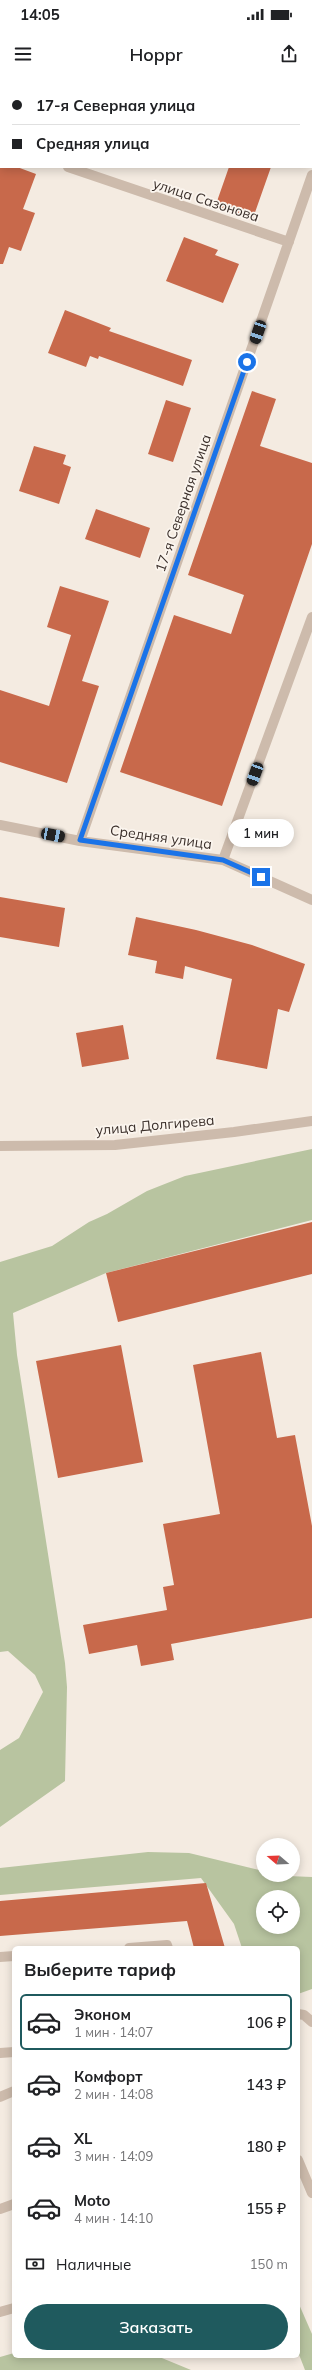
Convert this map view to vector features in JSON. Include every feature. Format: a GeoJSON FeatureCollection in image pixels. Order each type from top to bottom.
{"type":"FeatureCollection","features":[{"type":"Feature","properties":{"kind":"street","name":"улица Сазонова"},"geometry":{"type":"LineString","coordinates":[[71,168],[289,242]]}},
{"type":"Feature","properties":{"kind":"street","name":"17-я Северная улица"},"geometry":{"type":"LineString","coordinates":[[80,840],[312,174]]}},
{"type":"Feature","properties":{"kind":"street"},"geometry":{"type":"LineString","coordinates":[[223,860],[312,617]]}},
{"type":"Feature","properties":{"kind":"street","name":"Средняя улица"},"geometry":{"type":"LineString","coordinates":[[0,825],[80,840],[223,860],[312,900]]}},
{"type":"Feature","properties":{"kind":"street","name":"улица Долгирева"},"geometry":{"type":"LineString","coordinates":[[0,1146],[115,1145],[234,1132],[312,1121]]}},
{"type":"Feature","properties":{"kind":"street"},"geometry":{"type":"LineString","coordinates":[[0,1957],[12,1956]]}},
{"type":"Feature","properties":{"kind":"street"},"geometry":{"type":"LineString","coordinates":[[300,2014],[304,2015],[312,2022]]}},
{"type":"Feature","properties":{"kind":"street"},"geometry":{"type":"LineString","coordinates":[[0,2053],[12,2052]]}},
{"type":"Feature","properties":{"kind":"street"},"geometry":{"type":"LineString","coordinates":[[0,2097],[12,2092]]}},
{"type":"Feature","properties":{"kind":"street"},"geometry":{"type":"LineString","coordinates":[[300,2165],[312,2193]]}},
{"type":"Feature","properties":{"kind":"street"},"geometry":{"type":"LineString","coordinates":[[0,2208],[12,2205]]}},
{"type":"Feature","properties":{"kind":"street"},"geometry":{"type":"LineString","coordinates":[[0,2312],[12,2309]]}},
{"type":"Feature","properties":{"kind":"green space"},"geometry":{"type":"Polygon","coordinates":[[[312,1149],[312,1220],[106,1273],[13,1313],[17,1355],[65,1663],[67,1687],[65,1781],[0,1827],[0,1750],[19,1738],[43,1692],[35,1675],[8,1651],[0,1652],[0,1262],[52,1246],[89,1222],[107,1214],[147,1191],[185,1176],[312,1149]]]}},
{"type":"Feature","properties":{"kind":"green space"},"geometry":{"type":"Polygon","coordinates":[[[148,1852],[189,1853],[256,1869],[256,1882],[300,1882],[300,1877],[312,1877],[312,1989],[300,1993],[300,1946],[241,1946],[234,1924],[201,1878],[0,1895],[0,1868],[148,1852]]]}},
{"type":"Feature","properties":{"kind":"green space"},"geometry":{"type":"Polygon","coordinates":[[[300,2307],[312,2334],[312,2370],[305,2370],[300,2357],[300,2307]]]}},
{"type":"Feature","properties":{"kind":"green space"},"geometry":{"type":"Polygon","coordinates":[[[12,2354],[12,2358],[162,2358],[191,2370],[0,2370],[0,2357],[12,2354]]]}},
{"type":"Feature","properties":{"kind":"building"},"geometry":{"type":"Polygon","coordinates":[[[0,168],[20,168],[36,174],[23,209],[35,213],[21,251],[9,247],[3,264],[0,264],[0,168]]]}},
{"type":"Feature","properties":{"kind":"building"},"geometry":{"type":"Polygon","coordinates":[[[229,168],[271,168],[252,221],[215,207],[229,168]]]}},
{"type":"Feature","properties":{"kind":"building"},"geometry":{"type":"Polygon","coordinates":[[[184,237],[218,250],[215,255],[239,264],[223,303],[166,281],[184,237]]]}},
{"type":"Feature","properties":{"kind":"building"},"geometry":{"type":"Polygon","coordinates":[[[65,310],[111,328],[109,331],[192,360],[183,386],[99,356],[98,359],[90,356],[86,367],[48,353],[65,310]]]}},
{"type":"Feature","properties":{"kind":"building"},"geometry":{"type":"Polygon","coordinates":[[[252,391],[276,399],[260,446],[312,463],[312,544],[222,806],[120,772],[174,615],[231,634],[244,595],[188,575],[252,391]]]}},
{"type":"Feature","properties":{"kind":"building"},"geometry":{"type":"Polygon","coordinates":[[[166,400],[191,408],[173,462],[148,454],[166,400]]]}},
{"type":"Feature","properties":{"kind":"building"},"geometry":{"type":"Polygon","coordinates":[[[34,446],[66,455],[63,464],[71,467],[59,504],[19,491],[34,446]]]}},
{"type":"Feature","properties":{"kind":"building"},"geometry":{"type":"Polygon","coordinates":[[[96,509],[150,528],[140,558],[85,539],[96,509]]]}},
{"type":"Feature","properties":{"kind":"building"},"geometry":{"type":"Polygon","coordinates":[[[60,586],[109,601],[82,681],[99,686],[67,783],[0,762],[0,690],[49,706],[71,635],[47,627],[60,586]]]}},
{"type":"Feature","properties":{"kind":"building"},"geometry":{"type":"Polygon","coordinates":[[[0,897],[65,908],[59,947],[0,937],[0,897]]]}},
{"type":"Feature","properties":{"kind":"building"},"geometry":{"type":"Polygon","coordinates":[[[136,917],[196,930],[252,945],[305,964],[289,1012],[278,1009],[267,1069],[216,1059],[232,979],[185,966],[183,979],[155,973],[157,961],[128,955],[136,917]]]}},
{"type":"Feature","properties":{"kind":"building"},"geometry":{"type":"Polygon","coordinates":[[[123,1025],[129,1059],[82,1067],[76,1033],[123,1025]]]}},
{"type":"Feature","properties":{"kind":"building"},"geometry":{"type":"Polygon","coordinates":[[[312,1222],[312,1274],[118,1322],[106,1273],[312,1222]]]}},
{"type":"Feature","properties":{"kind":"building"},"geometry":{"type":"Polygon","coordinates":[[[121,1345],[143,1462],[58,1478],[36,1361],[121,1345]]]}},
{"type":"Feature","properties":{"kind":"building"},"geometry":{"type":"Polygon","coordinates":[[[261,1352],[277,1438],[295,1435],[312,1526],[312,1618],[171,1644],[174,1660],[141,1666],[137,1645],[89,1654],[83,1625],[167,1610],[163,1587],[174,1585],[163,1524],[220,1514],[193,1365],[261,1352]]]}},
{"type":"Feature","properties":{"kind":"building"},"geometry":{"type":"Polygon","coordinates":[[[206,1883],[224,1946],[193,1946],[187,1921],[0,1936],[0,1901],[206,1883]]]}},
{"type":"Feature","properties":{"kind":"route"},"geometry":{"type":"LineString","coordinates":[[247,362],[80,840],[223,860],[261,877]]}}]}
